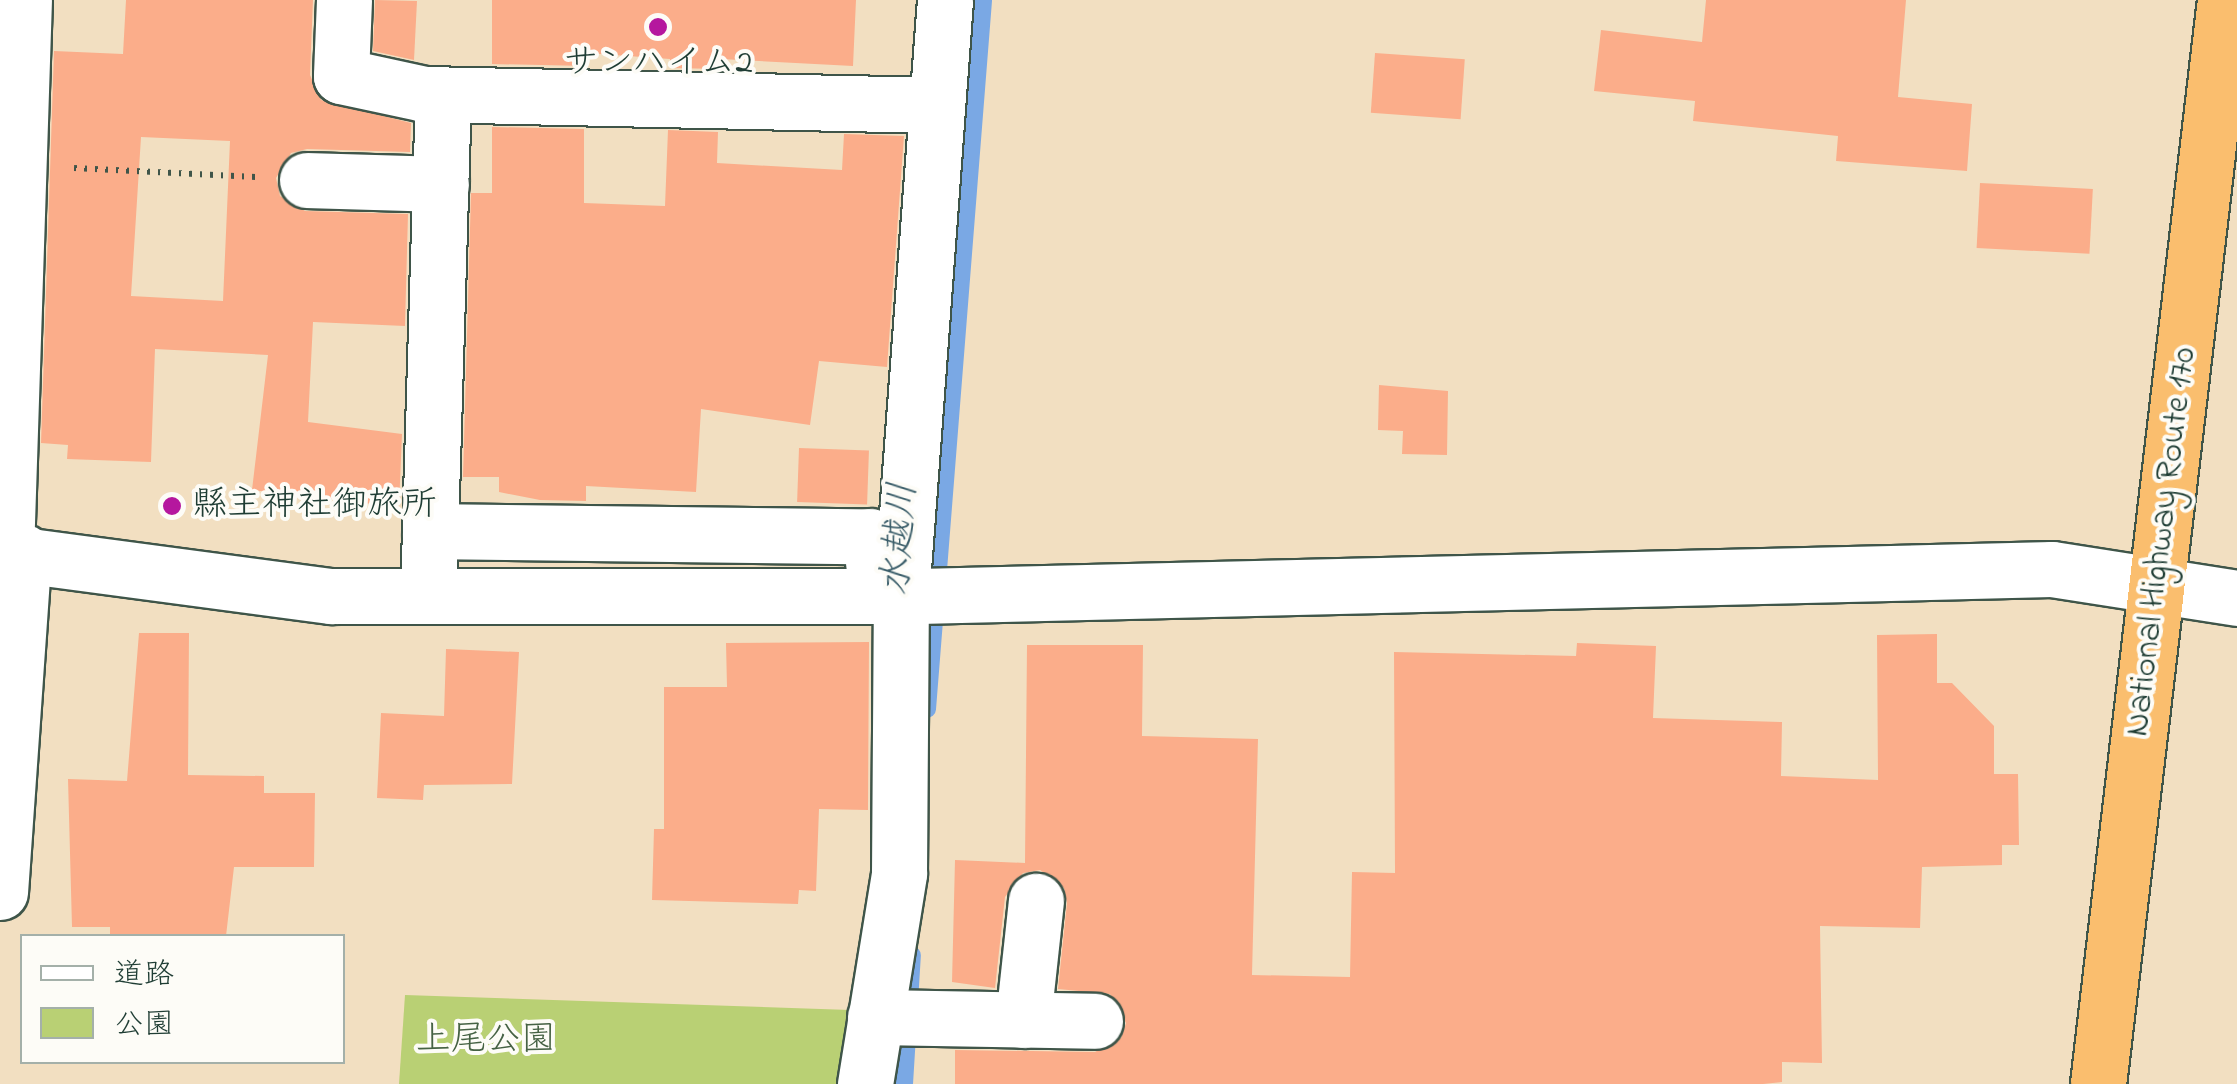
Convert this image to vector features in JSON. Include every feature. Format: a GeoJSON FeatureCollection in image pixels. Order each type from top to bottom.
{"type":"FeatureCollection","features":[{"type":"Feature","properties":{"kind":"highway","name":"National Highway Route 170"},"geometry":{"type":"LineString","coordinates":[[2098,1084],[2225,0]]}},
{"type":"Feature","properties":{"kind":"street"},"geometry":{"type":"LineString","coordinates":[[0,892],[24,0]]}},
{"type":"Feature","properties":{"kind":"street"},"geometry":{"type":"LineString","coordinates":[[344,0],[341,76],[443,96],[937,105]]}},
{"type":"Feature","properties":{"kind":"street"},"geometry":{"type":"LineString","coordinates":[[865,1084],[900,1018],[899,874],[945,0]]}},
{"type":"Feature","properties":{"kind":"street"},"geometry":{"type":"LineString","coordinates":[[428,596],[443,96]]}},
{"type":"Feature","properties":{"kind":"street"},"geometry":{"type":"LineString","coordinates":[[307,180],[441,184]]}},
{"type":"Feature","properties":{"kind":"street"},"geometry":{"type":"LineString","coordinates":[[430,532],[870,536],[912,596]]}},
{"type":"Feature","properties":{"kind":"street"},"geometry":{"type":"LineString","coordinates":[[10,552],[331,596],[912,596],[2052,568],[2237,598]]}},
{"type":"Feature","properties":{"kind":"street"},"geometry":{"type":"LineString","coordinates":[[1022,1020],[1036,900]]}},
{"type":"Feature","properties":{"kind":"street"},"geometry":{"type":"LineString","coordinates":[[900,1018],[1095,1021]]}},
{"type":"Feature","properties":{"kind":"path"},"geometry":{"type":"LineString","coordinates":[[18,165],[307,180]]}},
{"type":"Feature","properties":{"kind":"green space","name":"上尾公園"},"geometry":{"type":"Polygon","coordinates":[[[405,995],[850,1010],[838,1084],[399,1084],[405,995]]]}},
{"type":"Feature","properties":{"kind":"building"},"geometry":{"type":"Polygon","coordinates":[[[126,0],[313,0],[310,75],[321,100],[411,123],[410,152],[307,149],[291,153],[276,178],[280,196],[305,211],[408,214],[405,326],[313,322],[308,422],[402,434],[399,507],[252,490],[268,355],[155,349],[151,462],[67,459],[68,445],[41,443],[54,51],[123,54],[126,0]],[[141,137],[131,296],[223,301],[230,141],[141,137]]]}},
{"type":"Feature","properties":{"kind":"building"},"geometry":{"type":"Polygon","coordinates":[[[375,0],[417,1],[414,60],[373,51],[375,0]]]}},
{"type":"Feature","properties":{"kind":"building"},"geometry":{"type":"Polygon","coordinates":[[[492,0],[856,0],[853,66],[721,59],[721,69],[670,68],[670,59],[586,53],[586,66],[492,64],[492,0]]]}},
{"type":"Feature","properties":{"kind":"building"},"geometry":{"type":"Polygon","coordinates":[[[1706,0],[1906,0],[1898,97],[1972,104],[1967,171],[1836,161],[1838,136],[1693,121],[1695,101],[1594,91],[1601,30],[1702,42],[1706,0]]]}},
{"type":"Feature","properties":{"kind":"building"},"geometry":{"type":"Polygon","coordinates":[[[1375,53],[1465,59],[1461,119],[1371,113],[1375,53]]]}},
{"type":"Feature","properties":{"kind":"building"},"geometry":{"type":"Polygon","coordinates":[[[492,127],[584,129],[584,203],[665,206],[668,130],[718,132],[717,163],[842,170],[844,134],[904,136],[887,367],[819,361],[810,425],[701,409],[696,492],[586,486],[586,501],[540,500],[499,492],[499,477],[463,477],[471,193],[492,193],[492,127]]]}},
{"type":"Feature","properties":{"kind":"building"},"geometry":{"type":"Polygon","coordinates":[[[1980,183],[2093,189],[2089,254],[1977,248],[1980,183]]]}},
{"type":"Feature","properties":{"kind":"building"},"geometry":{"type":"Polygon","coordinates":[[[1379,385],[1448,391],[1447,455],[1402,454],[1403,431],[1378,430],[1379,385]]]}},
{"type":"Feature","properties":{"kind":"building"},"geometry":{"type":"Polygon","coordinates":[[[799,448],[869,450],[867,504],[797,502],[799,448]]]}},
{"type":"Feature","properties":{"kind":"building"},"geometry":{"type":"Polygon","coordinates":[[[139,633],[189,633],[188,775],[264,776],[264,793],[315,793],[314,867],[234,867],[226,934],[110,934],[110,927],[72,927],[68,779],[127,781],[139,633]]]}},
{"type":"Feature","properties":{"kind":"building"},"geometry":{"type":"Polygon","coordinates":[[[1937,634],[1937,683],[1952,683],[1994,726],[1994,774],[2018,774],[2019,845],[2002,845],[2002,865],[1922,867],[1920,928],[1820,926],[1822,1063],[1782,1062],[1782,1082],[955,1084],[955,1050],[1095,1052],[1121,1038],[1126,1023],[1110,994],[1058,989],[1067,903],[1064,888],[1040,870],[1023,873],[1005,897],[995,988],[952,982],[955,860],[1025,863],[1027,645],[1143,645],[1142,736],[1258,739],[1252,975],[1350,977],[1352,872],[1395,873],[1394,652],[1576,656],[1577,643],[1656,646],[1653,718],[1782,722],[1781,776],[1878,780],[1877,635],[1937,634]]]}},
{"type":"Feature","properties":{"kind":"building"},"geometry":{"type":"Polygon","coordinates":[[[869,642],[868,810],[819,809],[816,891],[799,890],[798,904],[652,900],[654,829],[664,829],[664,687],[727,687],[726,643],[869,642]]]}},
{"type":"Feature","properties":{"kind":"building"},"geometry":{"type":"Polygon","coordinates":[[[446,649],[519,652],[512,784],[424,785],[423,800],[377,798],[381,713],[444,716],[446,649]]]}},
{"type":"Feature","properties":{"kind":"waterway"},"geometry":{"type":"LineString","coordinates":[[927,709],[983,0]]}},
{"type":"Feature","properties":{"kind":"waterway","name":"水越川"},"geometry":{"type":"LineString","coordinates":[[904,1084],[912,955]]}},
{"type":"Feature","properties":{"kind":"place","name":"サンハイム2"},"geometry":{"type":"Point","coordinates":[658,27]}},
{"type":"Feature","properties":{"kind":"place","name":"縣主神社御旅所"},"geometry":{"type":"Point","coordinates":[172,506]}}]}
